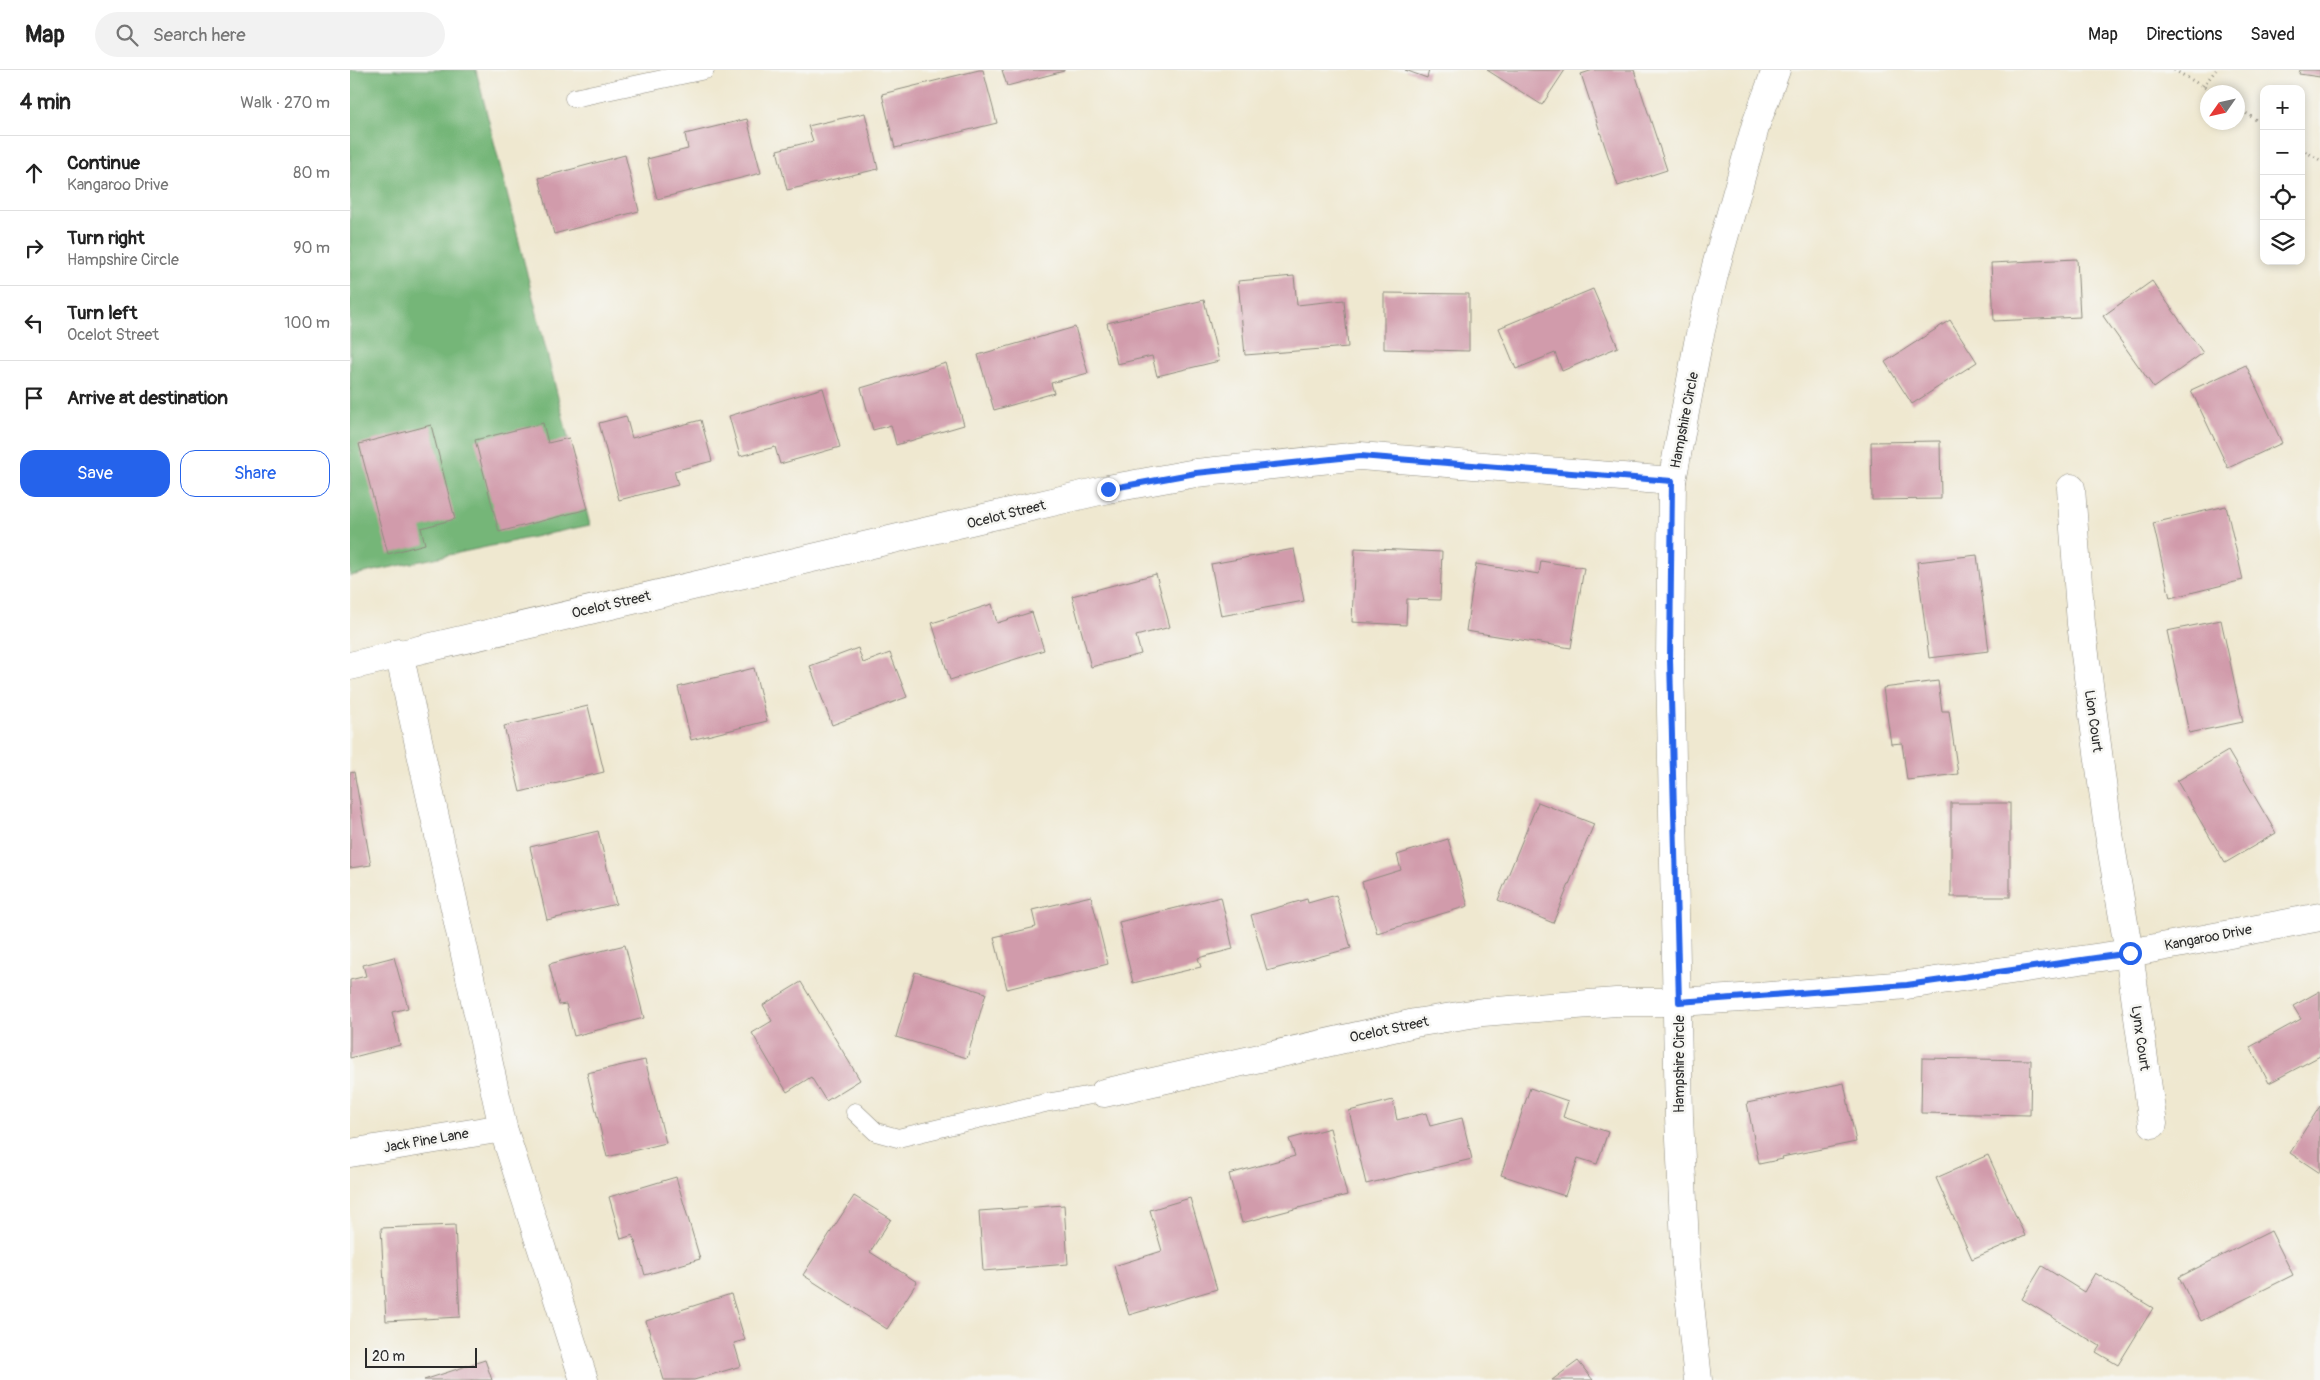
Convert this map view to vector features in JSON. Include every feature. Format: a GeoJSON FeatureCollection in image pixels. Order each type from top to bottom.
{"type":"FeatureCollection","features":[{"type":"Feature","properties":{"kind":"street","name":"Hampshire Circle"},"geometry":{"type":"LineString","coordinates":[[1698,1380],[1686,1265],[1679,1117],[1679,1002],[1670,660],[1672,481],[1698,343],[1716,266],[1756,124],[1776,70]]}},
{"type":"Feature","properties":{"kind":"street","name":"Ocelot Street"},"geometry":{"type":"LineString","coordinates":[[350,666],[399,653],[1108,489],[1196,473],[1360,456],[1672,481]]}},
{"type":"Feature","properties":{"kind":"street","name":"Lion Court"},"geometry":{"type":"LineString","coordinates":[[2071,488],[2081,624],[2108,828],[2130,953]]}},
{"type":"Feature","properties":{"kind":"street"},"geometry":{"type":"LineString","coordinates":[[399,653],[503,1128],[584,1380]]}},
{"type":"Feature","properties":{"kind":"street","name":"Kangaroo Drive"},"geometry":{"type":"LineString","coordinates":[[1679,1002],[1907,985],[2130,953],[2320,917]]}},
{"type":"Feature","properties":{"kind":"street","name":"Lynx Court"},"geometry":{"type":"LineString","coordinates":[[2130,953],[2153,1124]]}},
{"type":"Feature","properties":{"kind":"street","name":"Ocelot Street"},"geometry":{"type":"LineString","coordinates":[[1104,1093],[1416,1023],[1473,1013],[1616,1002],[1679,1002]]}},
{"type":"Feature","properties":{"kind":"street","name":"Jack Pine Lane"},"geometry":{"type":"LineString","coordinates":[[350,1153],[503,1128]]}},
{"type":"Feature","properties":{"kind":"lane"},"geometry":{"type":"LineString","coordinates":[[574,98],[705,70]]}},
{"type":"Feature","properties":{"kind":"lane"},"geometry":{"type":"LineString","coordinates":[[855,1112],[876,1132],[898,1138],[1044,1103],[1104,1093]]}},
{"type":"Feature","properties":{"kind":"path"},"geometry":{"type":"LineString","coordinates":[[2174,70],[2201,85]]}},
{"type":"Feature","properties":{"kind":"path"},"geometry":{"type":"LineString","coordinates":[[2204,85],[2216,70]]}},
{"type":"Feature","properties":{"kind":"path"},"geometry":{"type":"LineString","coordinates":[[2245,113],[2260,122]]}},
{"type":"Feature","properties":{"kind":"path"},"geometry":{"type":"LineString","coordinates":[[2305,151],[2320,160]]}},
{"type":"Feature","properties":{"kind":"green space"},"geometry":{"type":"Polygon","coordinates":[[[350,70],[476,70],[590,525],[350,576],[350,70]]]}},
{"type":"Feature","properties":{"kind":"building"},"geometry":{"type":"Polygon","coordinates":[[[983,70],[997,123],[895,148],[882,94],[983,70]]]}},
{"type":"Feature","properties":{"kind":"building"},"geometry":{"type":"Polygon","coordinates":[[[1002,70],[1064,70],[1064,71],[1007,86],[1002,70]]]}},
{"type":"Feature","properties":{"kind":"building"},"geometry":{"type":"Polygon","coordinates":[[[1405,70],[1429,70],[1427,78],[1405,70]]]}},
{"type":"Feature","properties":{"kind":"building"},"geometry":{"type":"Polygon","coordinates":[[[1487,70],[1565,70],[1542,105],[1487,70]]]}},
{"type":"Feature","properties":{"kind":"building"},"geometry":{"type":"Polygon","coordinates":[[[1593,70],[1634,70],[1667,170],[1618,186],[1581,74],[1593,70]]]}},
{"type":"Feature","properties":{"kind":"building"},"geometry":{"type":"Polygon","coordinates":[[[2300,70],[2320,70],[2320,77],[2299,74],[2300,70]]]}},
{"type":"Feature","properties":{"kind":"building"},"geometry":{"type":"Polygon","coordinates":[[[865,113],[878,169],[787,190],[777,150],[813,141],[808,126],[865,113]]]}},
{"type":"Feature","properties":{"kind":"building"},"geometry":{"type":"Polygon","coordinates":[[[747,119],[761,173],[657,199],[647,159],[688,149],[685,134],[747,119]]]}},
{"type":"Feature","properties":{"kind":"building"},"geometry":{"type":"Polygon","coordinates":[[[625,155],[639,211],[554,234],[539,178],[625,155]]]}},
{"type":"Feature","properties":{"kind":"building"},"geometry":{"type":"Polygon","coordinates":[[[2077,259],[2080,317],[1994,321],[1991,263],[2077,259]]]}},
{"type":"Feature","properties":{"kind":"building"},"geometry":{"type":"Polygon","coordinates":[[[1294,276],[1297,305],[1344,300],[1348,347],[1245,355],[1238,281],[1294,276]]]}},
{"type":"Feature","properties":{"kind":"building"},"geometry":{"type":"Polygon","coordinates":[[[2152,281],[2203,353],[2154,388],[2103,316],[2152,281]]]}},
{"type":"Feature","properties":{"kind":"building"},"geometry":{"type":"Polygon","coordinates":[[[1593,289],[1618,347],[1562,371],[1555,353],[1516,369],[1499,328],[1593,289]]]}},
{"type":"Feature","properties":{"kind":"building"},"geometry":{"type":"Polygon","coordinates":[[[1384,293],[1469,294],[1469,351],[1384,349],[1384,293]]]}},
{"type":"Feature","properties":{"kind":"building"},"geometry":{"type":"Polygon","coordinates":[[[1204,300],[1219,361],[1157,376],[1152,356],[1117,364],[1107,323],[1204,300]]]}},
{"type":"Feature","properties":{"kind":"building"},"geometry":{"type":"Polygon","coordinates":[[[1950,320],[1977,362],[1912,404],[1885,362],[1950,320]]]}},
{"type":"Feature","properties":{"kind":"building"},"geometry":{"type":"Polygon","coordinates":[[[1075,327],[1088,373],[1051,383],[1054,393],[994,410],[978,355],[1075,327]]]}},
{"type":"Feature","properties":{"kind":"building"},"geometry":{"type":"Polygon","coordinates":[[[946,363],[964,425],[896,445],[891,425],[873,430],[861,388],[946,363]]]}},
{"type":"Feature","properties":{"kind":"building"},"geometry":{"type":"Polygon","coordinates":[[[2246,365],[2282,443],[2228,468],[2191,390],[2246,365]]]}},
{"type":"Feature","properties":{"kind":"building"},"geometry":{"type":"Polygon","coordinates":[[[823,388],[840,447],[780,464],[775,447],[740,456],[729,416],[823,388]]]}},
{"type":"Feature","properties":{"kind":"building"},"geometry":{"type":"Polygon","coordinates":[[[626,416],[632,438],[701,420],[712,461],[674,471],[678,485],[619,500],[599,423],[626,416]]]}},
{"type":"Feature","properties":{"kind":"building"},"geometry":{"type":"Polygon","coordinates":[[[543,423],[548,443],[569,438],[588,509],[499,532],[475,440],[543,423]]]}},
{"type":"Feature","properties":{"kind":"building"},"geometry":{"type":"Polygon","coordinates":[[[431,425],[455,519],[421,528],[425,544],[388,554],[359,444],[431,425]]]}},
{"type":"Feature","properties":{"kind":"building"},"geometry":{"type":"Polygon","coordinates":[[[1940,441],[1941,499],[1872,500],[1871,442],[1940,441]]]}},
{"type":"Feature","properties":{"kind":"building"},"geometry":{"type":"Polygon","coordinates":[[[2226,506],[2243,580],[2170,598],[2153,523],[2226,506]]]}},
{"type":"Feature","properties":{"kind":"building"},"geometry":{"type":"Polygon","coordinates":[[[1355,548],[1442,552],[1440,600],[1407,599],[1406,625],[1352,622],[1355,548]]]}},
{"type":"Feature","properties":{"kind":"building"},"geometry":{"type":"Polygon","coordinates":[[[1294,549],[1304,601],[1221,616],[1211,564],[1294,549]]]}},
{"type":"Feature","properties":{"kind":"building"},"geometry":{"type":"Polygon","coordinates":[[[1977,555],[1989,651],[1929,658],[1917,562],[1977,555]]]}},
{"type":"Feature","properties":{"kind":"building"},"geometry":{"type":"Polygon","coordinates":[[[1541,561],[1584,568],[1571,648],[1466,631],[1476,564],[1539,574],[1541,561]]]}},
{"type":"Feature","properties":{"kind":"building"},"geometry":{"type":"Polygon","coordinates":[[[1156,574],[1170,627],[1136,636],[1141,654],[1091,667],[1072,596],[1156,574]]]}},
{"type":"Feature","properties":{"kind":"building"},"geometry":{"type":"Polygon","coordinates":[[[992,604],[997,623],[1032,612],[1044,650],[950,680],[932,623],[992,604]]]}},
{"type":"Feature","properties":{"kind":"building"},"geometry":{"type":"Polygon","coordinates":[[[2221,620],[2243,722],[2189,733],[2167,631],[2221,620]]]}},
{"type":"Feature","properties":{"kind":"building"},"geometry":{"type":"Polygon","coordinates":[[[858,648],[863,663],[890,653],[907,697],[832,725],[810,666],[858,648]]]}},
{"type":"Feature","properties":{"kind":"building"},"geometry":{"type":"Polygon","coordinates":[[[754,668],[767,721],[691,740],[678,687],[754,668]]]}},
{"type":"Feature","properties":{"kind":"building"},"geometry":{"type":"Polygon","coordinates":[[[1938,681],[1942,711],[1949,711],[1958,774],[1907,780],[1902,743],[1891,744],[1883,688],[1938,681]]]}},
{"type":"Feature","properties":{"kind":"building"},"geometry":{"type":"Polygon","coordinates":[[[588,706],[604,772],[520,792],[504,726],[588,706]]]}},
{"type":"Feature","properties":{"kind":"building"},"geometry":{"type":"Polygon","coordinates":[[[2228,751],[2276,833],[2225,863],[2177,781],[2228,751]]]}},
{"type":"Feature","properties":{"kind":"building"},"geometry":{"type":"Polygon","coordinates":[[[354,772],[371,865],[350,868],[350,773],[354,772]]]}},
{"type":"Feature","properties":{"kind":"building"},"geometry":{"type":"Polygon","coordinates":[[[1538,802],[1594,824],[1553,923],[1498,900],[1538,802]]]}},
{"type":"Feature","properties":{"kind":"building"},"geometry":{"type":"Polygon","coordinates":[[[1951,803],[2010,803],[2010,897],[1951,897],[1951,803]]]}},
{"type":"Feature","properties":{"kind":"building"},"geometry":{"type":"Polygon","coordinates":[[[598,831],[616,904],[547,920],[530,847],[598,831]]]}},
{"type":"Feature","properties":{"kind":"building"},"geometry":{"type":"Polygon","coordinates":[[[1448,839],[1468,906],[1377,933],[1362,882],[1401,870],[1397,855],[1448,839]]]}},
{"type":"Feature","properties":{"kind":"building"},"geometry":{"type":"Polygon","coordinates":[[[1336,895],[1351,948],[1267,971],[1251,915],[1307,899],[1308,903],[1336,895]]]}},
{"type":"Feature","properties":{"kind":"building"},"geometry":{"type":"Polygon","coordinates":[[[1091,896],[1108,964],[1007,989],[994,937],[1036,927],[1032,910],[1091,896]]]}},
{"type":"Feature","properties":{"kind":"building"},"geometry":{"type":"Polygon","coordinates":[[[1221,897],[1233,949],[1198,958],[1201,967],[1133,983],[1119,922],[1221,897]]]}},
{"type":"Feature","properties":{"kind":"building"},"geometry":{"type":"Polygon","coordinates":[[[625,945],[644,1018],[574,1036],[566,1004],[559,1005],[549,964],[625,945]]]}},
{"type":"Feature","properties":{"kind":"building"},"geometry":{"type":"Polygon","coordinates":[[[394,957],[408,1008],[392,1012],[400,1045],[350,1058],[350,980],[366,976],[363,965],[394,957]]]}},
{"type":"Feature","properties":{"kind":"building"},"geometry":{"type":"Polygon","coordinates":[[[915,972],[986,993],[967,1058],[896,1037],[915,972]]]}},
{"type":"Feature","properties":{"kind":"building"},"geometry":{"type":"Polygon","coordinates":[[[801,982],[860,1080],[826,1101],[811,1077],[787,1092],[752,1033],[772,1021],[763,1005],[801,982]]]}},
{"type":"Feature","properties":{"kind":"building"},"geometry":{"type":"Polygon","coordinates":[[[2320,991],[2320,1056],[2269,1083],[2250,1047],[2301,1019],[2293,1006],[2320,991]]]}},
{"type":"Feature","properties":{"kind":"building"},"geometry":{"type":"Polygon","coordinates":[[[1922,1058],[2031,1060],[2030,1115],[1921,1113],[1922,1058]]]}},
{"type":"Feature","properties":{"kind":"building"},"geometry":{"type":"Polygon","coordinates":[[[645,1060],[666,1143],[607,1157],[587,1073],[645,1060]]]}},
{"type":"Feature","properties":{"kind":"building"},"geometry":{"type":"Polygon","coordinates":[[[1844,1083],[1856,1142],[1782,1157],[1783,1159],[1759,1164],[1747,1103],[1844,1083]]]}},
{"type":"Feature","properties":{"kind":"building"},"geometry":{"type":"Polygon","coordinates":[[[1530,1088],[1568,1101],[1563,1117],[1608,1132],[1597,1164],[1578,1158],[1565,1196],[1501,1175],[1530,1088]]]}},
{"type":"Feature","properties":{"kind":"building"},"geometry":{"type":"Polygon","coordinates":[[[1393,1100],[1397,1120],[1426,1113],[1430,1126],[1462,1118],[1472,1159],[1366,1184],[1349,1111],[1393,1100]]]}},
{"type":"Feature","properties":{"kind":"building"},"geometry":{"type":"Polygon","coordinates":[[[2320,1106],[2320,1173],[2290,1153],[2320,1106]]]}},
{"type":"Feature","properties":{"kind":"building"},"geometry":{"type":"Polygon","coordinates":[[[1330,1128],[1347,1195],[1242,1223],[1229,1174],[1295,1156],[1289,1139],[1330,1128]]]}},
{"type":"Feature","properties":{"kind":"building"},"geometry":{"type":"Polygon","coordinates":[[[1988,1155],[2025,1236],[1972,1259],[1936,1178],[1988,1155]]]}},
{"type":"Feature","properties":{"kind":"building"},"geometry":{"type":"Polygon","coordinates":[[[676,1177],[700,1259],[645,1275],[633,1235],[621,1239],[609,1197],[676,1177]]]}},
{"type":"Feature","properties":{"kind":"building"},"geometry":{"type":"Polygon","coordinates":[[[854,1196],[891,1219],[870,1252],[917,1282],[887,1329],[803,1275],[854,1196]]]}},
{"type":"Feature","properties":{"kind":"building"},"geometry":{"type":"Polygon","coordinates":[[[1190,1198],[1217,1289],[1129,1315],[1114,1266],[1162,1251],[1150,1210],[1190,1198]]]}},
{"type":"Feature","properties":{"kind":"building"},"geometry":{"type":"Polygon","coordinates":[[[1064,1205],[1068,1264],[983,1271],[979,1211],[1064,1205]]]}},
{"type":"Feature","properties":{"kind":"building"},"geometry":{"type":"Polygon","coordinates":[[[455,1225],[460,1317],[386,1321],[381,1228],[455,1225]]]}},
{"type":"Feature","properties":{"kind":"building"},"geometry":{"type":"Polygon","coordinates":[[[2271,1231],[2293,1275],[2201,1321],[2179,1277],[2271,1231]]]}},
{"type":"Feature","properties":{"kind":"building"},"geometry":{"type":"Polygon","coordinates":[[[2042,1266],[2084,1292],[2095,1273],[2153,1308],[2118,1365],[2096,1352],[2100,1346],[2022,1299],[2042,1266]]]}},
{"type":"Feature","properties":{"kind":"building"},"geometry":{"type":"Polygon","coordinates":[[[731,1294],[745,1340],[734,1343],[741,1366],[694,1380],[664,1380],[646,1321],[731,1294]]]}},
{"type":"Feature","properties":{"kind":"building"},"geometry":{"type":"Polygon","coordinates":[[[485,1360],[492,1380],[424,1380],[485,1360]]]}},
{"type":"Feature","properties":{"kind":"building"},"geometry":{"type":"Polygon","coordinates":[[[1578,1361],[1593,1380],[1552,1380],[1578,1361]]]}},
{"type":"Feature","properties":{"kind":"route"},"geometry":{"type":"LineString","coordinates":[[1108,489],[1196,473],[1360,456],[1672,481],[1670,660],[1679,1002],[1907,985],[2130,953]]}}]}
